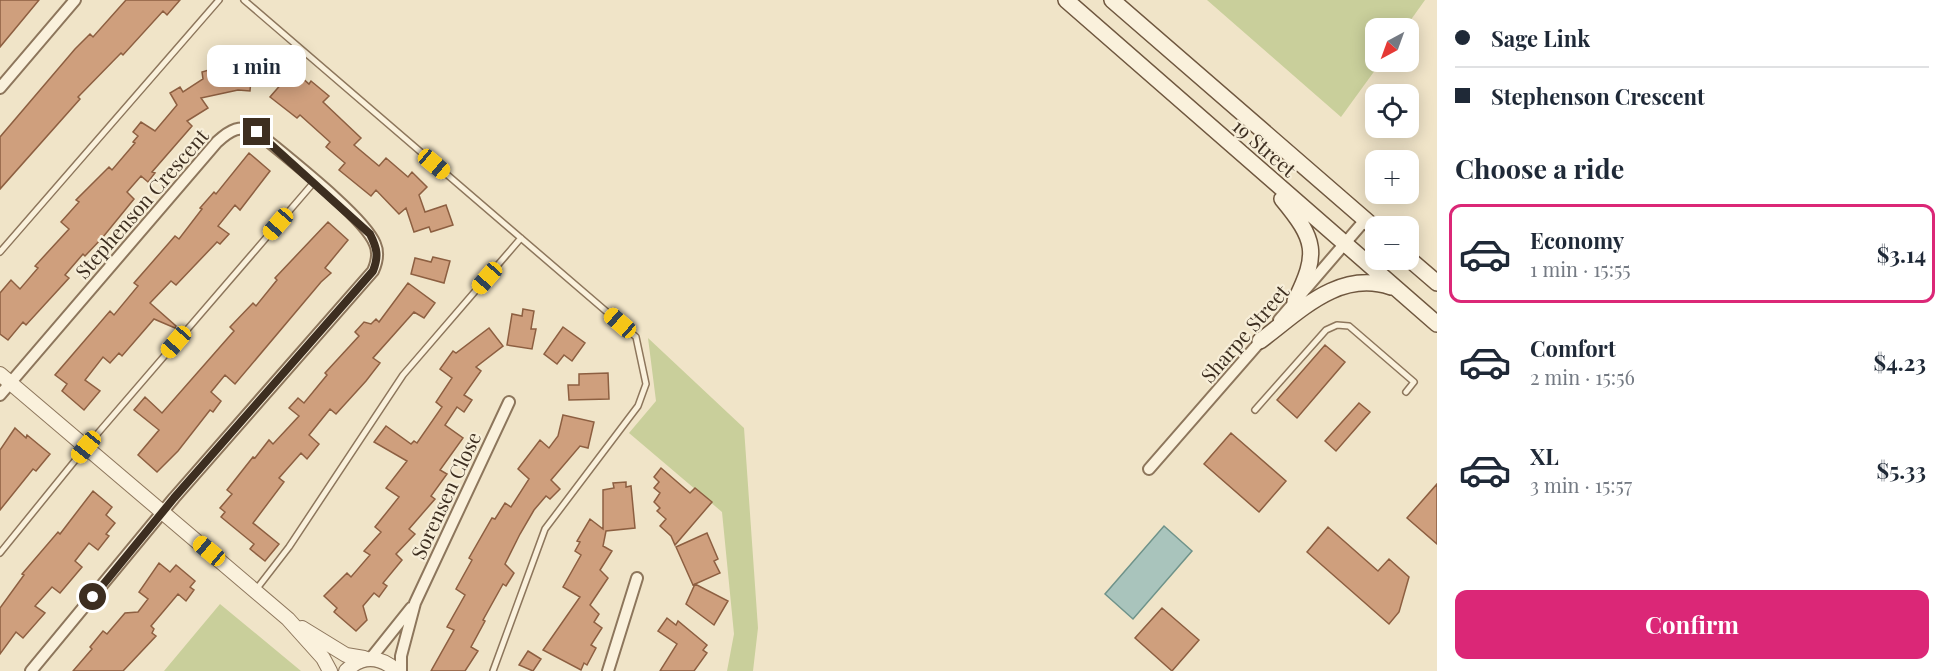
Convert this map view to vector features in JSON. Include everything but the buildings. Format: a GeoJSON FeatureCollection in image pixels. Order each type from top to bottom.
{"type":"FeatureCollection","features":[{"type":"Feature","properties":{"kind":"main road","name":"19 Street"},"geometry":{"type":"LineString","coordinates":[[1066,0],[1437,324]]}},
{"type":"Feature","properties":{"kind":"main road","name":"19 Street"},"geometry":{"type":"LineString","coordinates":[[1112,0],[1365,220]]}},
{"type":"Feature","properties":{"kind":"main road"},"geometry":{"type":"LineString","coordinates":[[1256,166],[1298,219],[1311,245],[1311,265],[1296,301]]}},
{"type":"Feature","properties":{"kind":"main road"},"geometry":{"type":"LineString","coordinates":[[1419,267],[1437,283]]}},
{"type":"Feature","properties":{"kind":"main road"},"geometry":{"type":"LineString","coordinates":[[1260,341],[1306,306],[1337,288],[1355,281],[1368,281],[1396,288]]}},
{"type":"Feature","properties":{"kind":"street"},"geometry":{"type":"LineString","coordinates":[[0,88],[75,0]]}},
{"type":"Feature","properties":{"kind":"street","name":"Stephenson Crescent"},"geometry":{"type":"LineString","coordinates":[[5,378],[217,142],[231,130],[249,128],[257,132],[370,234],[377,253],[373,271],[162,512],[31,671]]}},
{"type":"Feature","properties":{"kind":"street","name":"Sharpe Street"},"geometry":{"type":"LineString","coordinates":[[1149,469],[1345,244],[1365,228]]}},
{"type":"Feature","properties":{"kind":"street"},"geometry":{"type":"LineString","coordinates":[[0,394],[5,378],[288,619],[323,658],[330,671]]}},
{"type":"Feature","properties":{"kind":"street","name":"Sorensen Close"},"geometry":{"type":"LineString","coordinates":[[402,671],[401,657],[415,603],[508,402]]}},
{"type":"Feature","properties":{"kind":"street"},"geometry":{"type":"LineString","coordinates":[[608,671],[637,578]]}},
{"type":"Feature","properties":{"kind":"street","name":"Sorensen Close"},"geometry":{"type":"LineString","coordinates":[[367,658],[415,603]]}},
{"type":"Feature","properties":{"kind":"street"},"geometry":{"type":"LineString","coordinates":[[288,619],[346,655],[388,663],[397,671]]}},
{"type":"Feature","properties":{"kind":"street"},"geometry":{"type":"LineString","coordinates":[[346,671],[367,658]]}},
{"type":"Feature","properties":{"kind":"lane"},"geometry":{"type":"LineString","coordinates":[[0,252],[219,0]]}},
{"type":"Feature","properties":{"kind":"lane"},"geometry":{"type":"LineString","coordinates":[[244,0],[636,337],[646,384],[638,406],[545,529],[493,671]]}},
{"type":"Feature","properties":{"kind":"lane"},"geometry":{"type":"LineString","coordinates":[[0,552],[86,447],[315,182]]}},
{"type":"Feature","properties":{"kind":"lane"},"geometry":{"type":"LineString","coordinates":[[255,591],[289,547],[403,375],[521,238]]}},
{"type":"Feature","properties":{"kind":"lane"},"geometry":{"type":"LineString","coordinates":[[1255,410],[1326,330],[1337,325],[1349,326],[1414,382],[1406,392]]}},
{"type":"Feature","properties":{"kind":"green space"},"geometry":{"type":"Polygon","coordinates":[[[1207,0],[1425,0],[1412,18],[1365,18],[1365,72],[1374,72],[1341,117],[1207,0]]]}},
{"type":"Feature","properties":{"kind":"green space"},"geometry":{"type":"Polygon","coordinates":[[[648,338],[744,428],[758,628],[753,671],[727,671],[734,634],[722,512],[629,433],[656,401],[648,338]]]}},
{"type":"Feature","properties":{"kind":"green space"},"geometry":{"type":"Polygon","coordinates":[[[220,604],[301,671],[164,671],[220,604]]]}},
{"type":"Feature","properties":{"kind":"water"},"geometry":{"type":"Polygon","coordinates":[[[1164,526],[1192,551],[1133,619],[1105,594],[1164,526]]]}},
{"type":"Feature","properties":{"kind":"route"},"geometry":{"type":"LineString","coordinates":[[93,597],[174,498],[373,271],[378,259],[376,246],[370,234],[257,132]]}}]}
